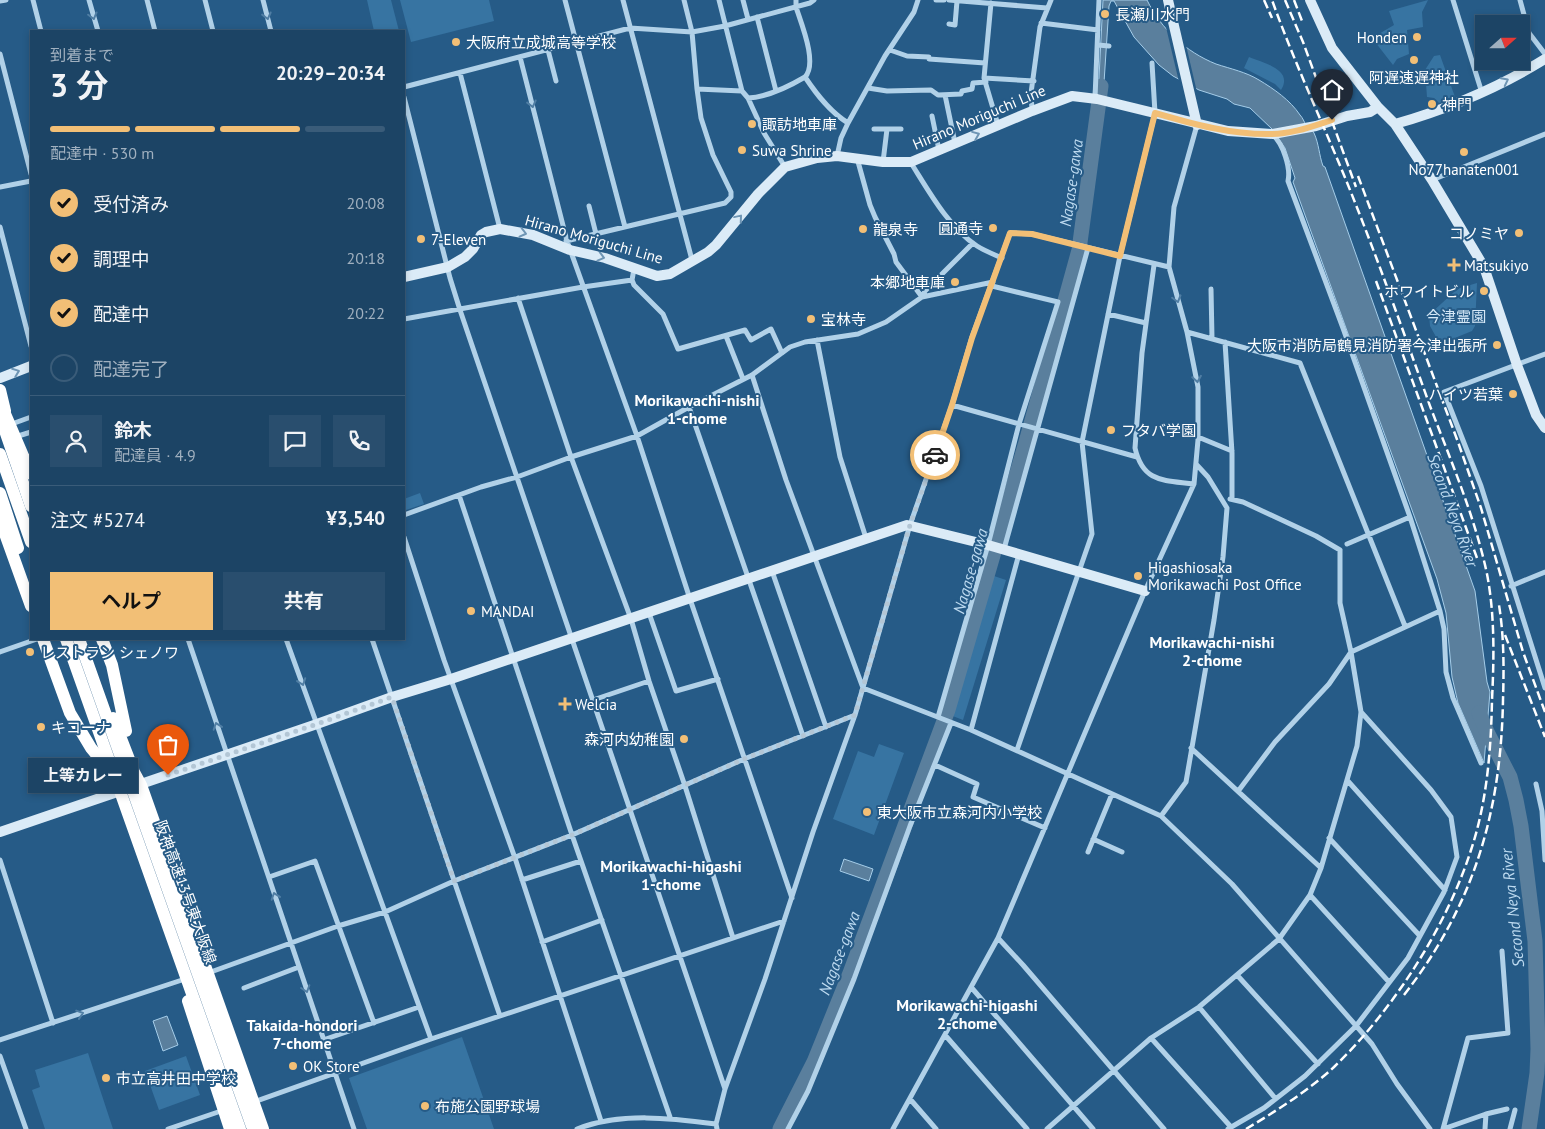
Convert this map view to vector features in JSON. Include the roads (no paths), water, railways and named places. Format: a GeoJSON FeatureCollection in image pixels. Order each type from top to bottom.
{"type":"FeatureCollection","features":[{"type":"Feature","properties":{"kind":"highway"},"geometry":{"type":"LineString","coordinates":[[0,390],[6,441],[30,490]]}},
{"type":"Feature","properties":{"kind":"highway"},"geometry":{"type":"LineString","coordinates":[[0,402],[30,472]]}},
{"type":"Feature","properties":{"kind":"highway"},"geometry":{"type":"LineString","coordinates":[[3,423],[30,503]]}},
{"type":"Feature","properties":{"kind":"highway"},"geometry":{"type":"LineString","coordinates":[[6,441],[25,449],[30,461]]}},
{"type":"Feature","properties":{"kind":"highway"},"geometry":{"type":"LineString","coordinates":[[0,454],[30,539]]}},
{"type":"Feature","properties":{"kind":"highway"},"geometry":{"type":"LineString","coordinates":[[0,471],[30,549]]}},
{"type":"Feature","properties":{"kind":"highway"},"geometry":{"type":"LineString","coordinates":[[0,493],[30,580]]}},
{"type":"Feature","properties":{"kind":"highway"},"geometry":{"type":"LineString","coordinates":[[0,516],[30,603]]}},
{"type":"Feature","properties":{"kind":"highway"},"geometry":{"type":"LineString","coordinates":[[43,640],[70,713],[91,748],[110,771]]}},
{"type":"Feature","properties":{"kind":"highway"},"geometry":{"type":"LineString","coordinates":[[52,640],[88,732],[110,771]]}},
{"type":"Feature","properties":{"kind":"highway"},"geometry":{"type":"LineString","coordinates":[[64,640],[182,980],[230,1129]]}},
{"type":"Feature","properties":{"kind":"highway","name":"阪神高速13号東大阪線"},"geometry":{"type":"LineString","coordinates":[[64,640],[240,1129]]}},
{"type":"Feature","properties":{"kind":"highway","name":"阪神高速13号東大阪線"},"geometry":{"type":"LineString","coordinates":[[79,640],[253,1129]]}},
{"type":"Feature","properties":{"kind":"highway"},"geometry":{"type":"LineString","coordinates":[[84,640],[134,772],[141,785],[263,1129]]}},
{"type":"Feature","properties":{"kind":"highway"},"geometry":{"type":"LineString","coordinates":[[98,641],[112,665],[123,722],[139,770],[141,785]]}},
{"type":"Feature","properties":{"kind":"street"},"geometry":{"type":"LineString","coordinates":[[0,1],[6,0]]}},
{"type":"Feature","properties":{"kind":"street"},"geometry":{"type":"LineString","coordinates":[[33,0],[41,30]]}},
{"type":"Feature","properties":{"kind":"street"},"geometry":{"type":"LineString","coordinates":[[89,0],[98,30]]}},
{"type":"Feature","properties":{"kind":"street"},"geometry":{"type":"LineString","coordinates":[[147,0],[155,30]]}},
{"type":"Feature","properties":{"kind":"street"},"geometry":{"type":"LineString","coordinates":[[205,0],[213,30]]}},
{"type":"Feature","properties":{"kind":"street"},"geometry":{"type":"LineString","coordinates":[[263,0],[271,30]]}},
{"type":"Feature","properties":{"kind":"street"},"geometry":{"type":"LineString","coordinates":[[565,0],[625,227]]}},
{"type":"Feature","properties":{"kind":"street"},"geometry":{"type":"LineString","coordinates":[[623,0],[693,261]]}},
{"type":"Feature","properties":{"kind":"street"},"geometry":{"type":"LineString","coordinates":[[569,246],[596,234],[726,203],[732,197],[713,155],[701,118],[692,32],[684,0]]}},
{"type":"Feature","properties":{"kind":"street"},"geometry":{"type":"LineString","coordinates":[[718,0],[742,91],[748,98],[764,133],[785,167]]}},
{"type":"Feature","properties":{"kind":"street"},"geometry":{"type":"LineString","coordinates":[[743,0],[748,19]]}},
{"type":"Feature","properties":{"kind":"street"},"geometry":{"type":"LineString","coordinates":[[748,98],[755,98],[776,91],[808,74],[810,65],[809,52],[796,7],[796,0]]}},
{"type":"Feature","properties":{"kind":"street"},"geometry":{"type":"LineString","coordinates":[[405,87],[630,28],[692,32],[725,26],[810,3],[814,0]]}},
{"type":"Feature","properties":{"kind":"street"},"geometry":{"type":"LineString","coordinates":[[837,156],[841,138],[848,123],[885,56],[914,12],[918,0]]}},
{"type":"Feature","properties":{"kind":"street"},"geometry":{"type":"LineString","coordinates":[[936,0],[944,0]]}},
{"type":"Feature","properties":{"kind":"street"},"geometry":{"type":"LineString","coordinates":[[949,0],[1048,8]]}},
{"type":"Feature","properties":{"kind":"street"},"geometry":{"type":"LineString","coordinates":[[1032,111],[1031,93],[1041,23],[1051,0]]}},
{"type":"Feature","properties":{"kind":"street"},"geometry":{"type":"LineString","coordinates":[[1098,99],[1099,0]]}},
{"type":"Feature","properties":{"kind":"street"},"geometry":{"type":"LineString","coordinates":[[893,1129],[998,938],[1145,591],[1194,484],[1198,437],[1198,387],[1187,332],[1169,267],[1174,208],[1197,125],[1168,0]]}},
{"type":"Feature","properties":{"kind":"street"},"geometry":{"type":"LineString","coordinates":[[1310,0],[1332,48],[1378,108],[1395,124],[1432,180],[1484,267],[1517,365],[1536,415],[1545,428]]}},
{"type":"Feature","properties":{"kind":"street"},"geometry":{"type":"LineString","coordinates":[[1452,0],[1482,93]]}},
{"type":"Feature","properties":{"kind":"street"},"geometry":{"type":"LineString","coordinates":[[1520,0],[1529,33],[1545,54]]}},
{"type":"Feature","properties":{"kind":"street"},"geometry":{"type":"LineString","coordinates":[[955,25],[957,1]]}},
{"type":"Feature","properties":{"kind":"street"},"geometry":{"type":"LineString","coordinates":[[991,3],[985,80],[998,126]]}},
{"type":"Feature","properties":{"kind":"street"},"geometry":{"type":"LineString","coordinates":[[757,17],[776,91]]}},
{"type":"Feature","properties":{"kind":"street"},"geometry":{"type":"LineString","coordinates":[[1041,23],[1098,30]]}},
{"type":"Feature","properties":{"kind":"street"},"geometry":{"type":"LineString","coordinates":[[1099,46],[1108,46]]}},
{"type":"Feature","properties":{"kind":"street"},"geometry":{"type":"LineString","coordinates":[[548,50],[556,81]]}},
{"type":"Feature","properties":{"kind":"street"},"geometry":{"type":"LineString","coordinates":[[890,50],[907,56],[985,63]]}},
{"type":"Feature","properties":{"kind":"street"},"geometry":{"type":"LineString","coordinates":[[0,54],[30,170]]}},
{"type":"Feature","properties":{"kind":"street"},"geometry":{"type":"LineString","coordinates":[[520,57],[569,246],[637,436],[690,599],[792,898]]}},
{"type":"Feature","properties":{"kind":"street"},"geometry":{"type":"LineString","coordinates":[[1395,124],[1440,111],[1482,93],[1545,59]]}},
{"type":"Feature","properties":{"kind":"street"},"geometry":{"type":"LineString","coordinates":[[1017,750],[1092,534],[1082,442],[1120,256],[1155,113],[1152,63]]}},
{"type":"Feature","properties":{"kind":"street"},"geometry":{"type":"LineString","coordinates":[[405,277],[448,267],[465,257],[481,235],[500,229],[460,73]]}},
{"type":"Feature","properties":{"kind":"street"},"geometry":{"type":"LineString","coordinates":[[805,77],[836,116],[848,123]]}},
{"type":"Feature","properties":{"kind":"street"},"geometry":{"type":"LineString","coordinates":[[868,88],[887,91],[931,90],[938,95],[945,95],[962,94],[962,91],[972,89],[973,83],[985,80],[1034,81]]}},
{"type":"Feature","properties":{"kind":"street"},"geometry":{"type":"LineString","coordinates":[[697,89],[742,91]]}},
{"type":"Feature","properties":{"kind":"street"},"geometry":{"type":"LineString","coordinates":[[945,95],[955,143]]}},
{"type":"Feature","properties":{"kind":"street","name":"Hirano Moriguchi Line"},"geometry":{"type":"LineString","coordinates":[[500,229],[532,236],[554,244],[569,246],[660,276],[678,270],[708,252],[758,194],[785,167],[817,158],[837,156],[883,162],[911,162],[1072,96],[1098,99],[1197,125],[1228,131],[1274,134],[1370,112],[1378,108]]}},
{"type":"Feature","properties":{"kind":"street"},"geometry":{"type":"LineString","coordinates":[[405,101],[460,310],[725,1089]]}},
{"type":"Feature","properties":{"kind":"street"},"geometry":{"type":"LineString","coordinates":[[932,116],[939,150]]}},
{"type":"Feature","properties":{"kind":"street"},"geometry":{"type":"LineString","coordinates":[[874,129],[901,128]]}},
{"type":"Feature","properties":{"kind":"street"},"geometry":{"type":"LineString","coordinates":[[883,162],[887,129]]}},
{"type":"Feature","properties":{"kind":"street"},"geometry":{"type":"LineString","coordinates":[[1274,134],[1280,143],[1288,168],[1288,181],[1343,328],[1410,517],[1440,612],[1444,629],[1446,672],[1453,698],[1481,762]]}},
{"type":"Feature","properties":{"kind":"street"},"geometry":{"type":"LineString","coordinates":[[1432,180],[1545,134]]}},
{"type":"Feature","properties":{"kind":"street"},"geometry":{"type":"LineString","coordinates":[[857,158],[870,205],[896,262],[922,296]]}},
{"type":"Feature","properties":{"kind":"street"},"geometry":{"type":"LineString","coordinates":[[911,162],[934,200],[954,224],[973,243],[987,252],[1002,258]]}},
{"type":"Feature","properties":{"kind":"street"},"geometry":{"type":"LineString","coordinates":[[0,186],[30,180]]}},
{"type":"Feature","properties":{"kind":"street"},"geometry":{"type":"LineString","coordinates":[[589,206],[596,234]]}},
{"type":"Feature","properties":{"kind":"street"},"geometry":{"type":"LineString","coordinates":[[0,227],[30,342]]}},
{"type":"Feature","properties":{"kind":"street"},"geometry":{"type":"LineString","coordinates":[[578,1129],[601,1121],[670,1118],[716,1127],[725,1089],[765,980],[812,834],[855,715],[910,525],[952,405],[972,338],[1010,233],[1032,234],[1154,265],[1169,267]]}},
{"type":"Feature","properties":{"kind":"street"},"geometry":{"type":"LineString","coordinates":[[405,516],[459,495],[637,436],[752,375],[790,347],[805,342],[858,334],[886,322],[922,296],[973,243]]}},
{"type":"Feature","properties":{"kind":"street"},"geometry":{"type":"LineString","coordinates":[[1004,550],[1086,247]]}},
{"type":"Feature","properties":{"kind":"street"},"geometry":{"type":"LineString","coordinates":[[1154,265],[1138,395],[1135,448],[1137,457],[1144,470],[1154,478],[1194,484]]}},
{"type":"Feature","properties":{"kind":"street"},"geometry":{"type":"LineString","coordinates":[[634,269],[632,280],[634,284],[664,314],[678,349],[745,330],[751,340],[771,329],[782,353]]}},
{"type":"Feature","properties":{"kind":"street"},"geometry":{"type":"LineString","coordinates":[[405,318],[632,280]]}},
{"type":"Feature","properties":{"kind":"street"},"geometry":{"type":"LineString","coordinates":[[922,296],[992,284],[1058,302],[1019,424],[988,545],[939,718]]}},
{"type":"Feature","properties":{"kind":"street"},"geometry":{"type":"LineString","coordinates":[[1212,289],[1212,338]]}},
{"type":"Feature","properties":{"kind":"street"},"geometry":{"type":"LineString","coordinates":[[518,298],[571,457],[631,619],[649,681],[685,786],[733,938]]}},
{"type":"Feature","properties":{"kind":"street"},"geometry":{"type":"LineString","coordinates":[[1108,314],[1146,323]]}},
{"type":"Feature","properties":{"kind":"street"},"geometry":{"type":"LineString","coordinates":[[1187,332],[1300,363],[1405,626]]}},
{"type":"Feature","properties":{"kind":"street"},"geometry":{"type":"LineString","coordinates":[[726,336],[743,379]]}},
{"type":"Feature","properties":{"kind":"street"},"geometry":{"type":"LineString","coordinates":[[817,340],[840,457],[866,538]]}},
{"type":"Feature","properties":{"kind":"street"},"geometry":{"type":"LineString","coordinates":[[1225,342],[1232,451],[1232,499]]}},
{"type":"Feature","properties":{"kind":"street"},"geometry":{"type":"LineString","coordinates":[[1545,354],[1444,392],[1481,486],[1511,586],[1545,688]]}},
{"type":"Feature","properties":{"kind":"street"},"geometry":{"type":"LineString","coordinates":[[0,378],[30,366]]}},
{"type":"Feature","properties":{"kind":"street"},"geometry":{"type":"LineString","coordinates":[[752,375],[768,429],[813,556],[863,688],[971,730],[1161,816],[1232,884],[1372,1044],[1396,1084],[1430,1129]]}},
{"type":"Feature","properties":{"kind":"street"},"geometry":{"type":"LineString","coordinates":[[952,405],[1137,457]]}},
{"type":"Feature","properties":{"kind":"street"},"geometry":{"type":"LineString","coordinates":[[689,407],[803,736]]}},
{"type":"Feature","properties":{"kind":"street"},"geometry":{"type":"LineString","coordinates":[[3,423],[30,417]]}},
{"type":"Feature","properties":{"kind":"street"},"geometry":{"type":"LineString","coordinates":[[6,441],[30,432]]}},
{"type":"Feature","properties":{"kind":"street"},"geometry":{"type":"LineString","coordinates":[[1198,437],[1232,451]]}},
{"type":"Feature","properties":{"kind":"street"},"geometry":{"type":"LineString","coordinates":[[1161,816],[1186,782],[1223,557],[1227,508],[1208,477],[1196,464]]}},
{"type":"Feature","properties":{"kind":"street"},"geometry":{"type":"LineString","coordinates":[[459,495],[572,835],[670,1118]]}},
{"type":"Feature","properties":{"kind":"street"},"geometry":{"type":"LineString","coordinates":[[1223,500],[1232,499],[1243,502],[1316,536],[1340,550]]}},
{"type":"Feature","properties":{"kind":"street"},"geometry":{"type":"LineString","coordinates":[[1340,550],[1410,517]]}},
{"type":"Feature","properties":{"kind":"street"},"geometry":{"type":"LineString","coordinates":[[0,832],[392,697],[649,613],[866,538],[910,525],[988,545],[1145,591]]}},
{"type":"Feature","properties":{"kind":"street"},"geometry":{"type":"LineString","coordinates":[[405,540],[451,679],[522,880],[601,1121]]}},
{"type":"Feature","properties":{"kind":"street"},"geometry":{"type":"LineString","coordinates":[[1047,1129],[1152,1038],[1199,1007],[1279,939],[1310,895],[1321,868],[1357,746],[1361,712],[1351,652],[1340,603],[1340,550]]}},
{"type":"Feature","properties":{"kind":"street"},"geometry":{"type":"LineString","coordinates":[[971,730],[1019,554]]}},
{"type":"Feature","properties":{"kind":"street"},"geometry":{"type":"LineString","coordinates":[[772,571],[826,726]]}},
{"type":"Feature","properties":{"kind":"street"},"geometry":{"type":"LineString","coordinates":[[1511,586],[1545,572]]}},
{"type":"Feature","properties":{"kind":"street"},"geometry":{"type":"LineString","coordinates":[[1239,790],[1276,742],[1329,684],[1351,652],[1405,626],[1440,612]]}},
{"type":"Feature","properties":{"kind":"street"},"geometry":{"type":"LineString","coordinates":[[649,613],[676,692],[718,679]]}},
{"type":"Feature","properties":{"kind":"street"},"geometry":{"type":"LineString","coordinates":[[0,652],[34,640]]}},
{"type":"Feature","properties":{"kind":"street"},"geometry":{"type":"LineString","coordinates":[[188,640],[354,1129]]}},
{"type":"Feature","properties":{"kind":"street"},"geometry":{"type":"LineString","coordinates":[[286,640],[431,1039]]}},
{"type":"Feature","properties":{"kind":"street"},"geometry":{"type":"LineString","coordinates":[[372,640],[500,1016]]}},
{"type":"Feature","properties":{"kind":"street"},"geometry":{"type":"LineString","coordinates":[[593,700],[649,681]]}},
{"type":"Feature","properties":{"kind":"street"},"geometry":{"type":"LineString","coordinates":[[1152,1038],[1230,1128],[1264,1108],[1318,1064],[1356,1026],[1408,958],[1445,890],[1457,857],[1451,817],[1431,790],[1361,712]]}},
{"type":"Feature","properties":{"kind":"street"},"geometry":{"type":"LineString","coordinates":[[208,973],[291,942],[385,912],[454,881],[572,835],[744,759],[855,715]]}},
{"type":"Feature","properties":{"kind":"street"},"geometry":{"type":"LineString","coordinates":[[788,1129],[808,1091],[854,978],[910,826],[951,723]]}},
{"type":"Feature","properties":{"kind":"street"},"geometry":{"type":"LineString","coordinates":[[1191,748],[1239,790],[1321,868]]}},
{"type":"Feature","properties":{"kind":"street"},"geometry":{"type":"LineString","coordinates":[[934,765],[977,784],[973,797],[1045,828]]}},
{"type":"Feature","properties":{"kind":"street"},"geometry":{"type":"LineString","coordinates":[[1347,780],[1445,890]]}},
{"type":"Feature","properties":{"kind":"street"},"geometry":{"type":"LineString","coordinates":[[1536,784],[1542,811],[1545,860]]}},
{"type":"Feature","properties":{"kind":"street"},"geometry":{"type":"LineString","coordinates":[[1088,852],[1112,794]]}},
{"type":"Feature","properties":{"kind":"street"},"geometry":{"type":"LineString","coordinates":[[1329,838],[1420,936]]}},
{"type":"Feature","properties":{"kind":"street"},"geometry":{"type":"LineString","coordinates":[[1093,839],[1122,852]]}},
{"type":"Feature","properties":{"kind":"street"},"geometry":{"type":"LineString","coordinates":[[0,860],[53,1023]]}},
{"type":"Feature","properties":{"kind":"street"},"geometry":{"type":"LineString","coordinates":[[268,877],[315,861],[374,1023]]}},
{"type":"Feature","properties":{"kind":"street"},"geometry":{"type":"LineString","coordinates":[[522,880],[581,861]]}},
{"type":"Feature","properties":{"kind":"street"},"geometry":{"type":"LineString","coordinates":[[1310,895],[1390,982]]}},
{"type":"Feature","properties":{"kind":"street"},"geometry":{"type":"LineString","coordinates":[[542,942],[602,920]]}},
{"type":"Feature","properties":{"kind":"street"},"geometry":{"type":"LineString","coordinates":[[168,1129],[253,1102],[431,1039],[784,921]]}},
{"type":"Feature","properties":{"kind":"street"},"geometry":{"type":"LineString","coordinates":[[998,938],[1164,1129]]}},
{"type":"Feature","properties":{"kind":"street"},"geometry":{"type":"LineString","coordinates":[[1444,1129],[1468,1038],[1508,1034],[1502,951]]}},
{"type":"Feature","properties":{"kind":"street"},"geometry":{"type":"LineString","coordinates":[[244,988],[258,986],[299,967]]}},
{"type":"Feature","properties":{"kind":"street"},"geometry":{"type":"LineString","coordinates":[[1237,975],[1318,1064]]}},
{"type":"Feature","properties":{"kind":"street"},"geometry":{"type":"LineString","coordinates":[[0,1040],[182,980]]}},
{"type":"Feature","properties":{"kind":"street"},"geometry":{"type":"LineString","coordinates":[[971,987],[1093,1129]]}},
{"type":"Feature","properties":{"kind":"street"},"geometry":{"type":"LineString","coordinates":[[324,1040],[419,1007]]}},
{"type":"Feature","properties":{"kind":"street"},"geometry":{"type":"LineString","coordinates":[[1199,1007],[1275,1098]]}},
{"type":"Feature","properties":{"kind":"street"},"geometry":{"type":"LineString","coordinates":[[945,1035],[1027,1129]]}},
{"type":"Feature","properties":{"kind":"street"},"geometry":{"type":"LineString","coordinates":[[0,1056],[26,1129]]}},
{"type":"Feature","properties":{"kind":"street"},"geometry":{"type":"LineString","coordinates":[[910,1100],[936,1129]]}},
{"type":"Feature","properties":{"kind":"street"},"geometry":{"type":"LineString","coordinates":[[1444,1129],[1486,1114],[1507,1109]]}},
{"type":"Feature","properties":{"kind":"street"},"geometry":{"type":"LineString","coordinates":[[1510,1129],[1515,1110]]}},
{"type":"Feature","properties":{"kind":"street"},"geometry":{"type":"LineString","coordinates":[[1486,1114],[1486,1129]]}},
{"type":"Feature","properties":{"kind":"waterway","name":"Nagase-gawa"},"geometry":{"type":"LineString","coordinates":[[780,1129],[814,1062],[850,973],[948,710],[1026,442],[1079,250],[1101,86]]}},
{"type":"Feature","properties":{"kind":"waterway","name":"Second Neya River"},"geometry":{"type":"LineString","coordinates":[[1479,713],[1510,777],[1516,800],[1535,941],[1538,1049],[1537,1073],[1529,1129]]}},
{"type":"Feature","properties":{"kind":"railway"},"geometry":{"type":"LineString","coordinates":[[1264,0],[1272,18]]}},
{"type":"Feature","properties":{"kind":"railway"},"geometry":{"type":"LineString","coordinates":[[1246,1129],[1280,1108],[1324,1076],[1356,1045],[1397,994],[1432,938],[1460,879],[1471,850],[1481,813],[1489,757],[1493,668],[1493,621],[1490,590],[1476,531],[1366,230],[1272,0]]}},
{"type":"Feature","properties":{"kind":"railway"},"geometry":{"type":"LineString","coordinates":[[1285,0],[1303,42],[1356,187]]}},
{"type":"Feature","properties":{"kind":"railway"},"geometry":{"type":"LineString","coordinates":[[1294,0],[1302,21]]}},
{"type":"Feature","properties":{"kind":"railway"},"geometry":{"type":"LineString","coordinates":[[1358,176],[1458,442],[1481,508],[1523,652],[1545,712]]}},
{"type":"Feature","properties":{"kind":"railway"},"geometry":{"type":"LineString","coordinates":[[1376,281],[1477,558]]}},
{"type":"Feature","properties":{"kind":"railway"},"geometry":{"type":"LineString","coordinates":[[1404,995],[1449,927],[1466,892],[1479,856],[1489,819],[1497,781],[1503,700],[1502,628],[1499,605]]}},
{"type":"Feature","properties":{"kind":"railway"},"geometry":{"type":"LineString","coordinates":[[1505,635],[1545,737]]}},
{"type":"Feature","properties":{"kind":"place","name":"長瀬川水門"},"geometry":{"type":"Point","coordinates":[1105,14]}},
{"type":"Feature","properties":{"kind":"place","name":"Honden"},"geometry":{"type":"Point","coordinates":[1417,37]}},
{"type":"Feature","properties":{"kind":"place","name":"大阪府立成城高等学校"},"geometry":{"type":"Point","coordinates":[456,42]}},
{"type":"Feature","properties":{"kind":"place","name":"阿遅速遅神社"},"geometry":{"type":"Point","coordinates":[1414,60]}},
{"type":"Feature","properties":{"kind":"place","name":"神門"},"geometry":{"type":"Point","coordinates":[1432,104]}},
{"type":"Feature","properties":{"kind":"place","name":"諏訪地車庫"},"geometry":{"type":"Point","coordinates":[752,124]}},
{"type":"Feature","properties":{"kind":"place","name":"Suwa Shrine"},"geometry":{"type":"Point","coordinates":[742,150]}},
{"type":"Feature","properties":{"kind":"place","name":"No77hanaten001"},"geometry":{"type":"Point","coordinates":[1464,152]}},
{"type":"Feature","properties":{"kind":"place","name":"圓通寺"},"geometry":{"type":"Point","coordinates":[993,228]}},
{"type":"Feature","properties":{"kind":"place","name":"龍泉寺"},"geometry":{"type":"Point","coordinates":[863,229]}},
{"type":"Feature","properties":{"kind":"place","name":"コノミヤ"},"geometry":{"type":"Point","coordinates":[1519,233]}},
{"type":"Feature","properties":{"kind":"place","name":"7-Eleven"},"geometry":{"type":"Point","coordinates":[421,239]}},
{"type":"Feature","properties":{"kind":"place","name":"Matsukiyo"},"geometry":{"type":"Point","coordinates":[1454,265]}},
{"type":"Feature","properties":{"kind":"place","name":"本郷地車庫"},"geometry":{"type":"Point","coordinates":[955,282]}},
{"type":"Feature","properties":{"kind":"place","name":"ホワイトビル"},"geometry":{"type":"Point","coordinates":[1484,291]}},
{"type":"Feature","properties":{"kind":"place","name":"宝林寺"},"geometry":{"type":"Point","coordinates":[811,319]}},
{"type":"Feature","properties":{"kind":"place","name":"大阪市消防局鶴見消防署今津出張所"},"geometry":{"type":"Point","coordinates":[1497,345]}},
{"type":"Feature","properties":{"kind":"place","name":"ハイツ若葉"},"geometry":{"type":"Point","coordinates":[1513,394]}},
{"type":"Feature","properties":{"kind":"place","name":"フタバ学園"},"geometry":{"type":"Point","coordinates":[1111,430]}},
{"type":"Feature","properties":{"kind":"place","name":"Higashiosaka Morikawachi Post Office"},"geometry":{"type":"Point","coordinates":[1138,576]}},
{"type":"Feature","properties":{"kind":"place","name":"MANDAI"},"geometry":{"type":"Point","coordinates":[471,611]}},
{"type":"Feature","properties":{"kind":"place","name":"レストラン シェノワ"},"geometry":{"type":"Point","coordinates":[30,652]}},
{"type":"Feature","properties":{"kind":"place","name":"Welcia"},"geometry":{"type":"Point","coordinates":[565,704]}},
{"type":"Feature","properties":{"kind":"place","name":"キコーナ"},"geometry":{"type":"Point","coordinates":[41,727]}},
{"type":"Feature","properties":{"kind":"place","name":"森河内幼稚園"},"geometry":{"type":"Point","coordinates":[684,739]}},
{"type":"Feature","properties":{"kind":"place","name":"上等カレー"},"geometry":{"type":"Point","coordinates":[168,775]}},
{"type":"Feature","properties":{"kind":"place","name":"東大阪市立森河内小学校"},"geometry":{"type":"Point","coordinates":[867,812]}},
{"type":"Feature","properties":{"kind":"place","name":"OK Store"},"geometry":{"type":"Point","coordinates":[293,1066]}},
{"type":"Feature","properties":{"kind":"place","name":"市立高井田中学校"},"geometry":{"type":"Point","coordinates":[106,1078]}},
{"type":"Feature","properties":{"kind":"place","name":"布施公園野球場"},"geometry":{"type":"Point","coordinates":[425,1106]}},
{"type":"Feature","properties":{"kind":"district","name":"Morikawachi-nishi 1-chome"},"geometry":{"type":"Point","coordinates":[697,409]}},
{"type":"Feature","properties":{"kind":"district","name":"Morikawachi-nishi 2-chome"},"geometry":{"type":"Point","coordinates":[1212,651]}},
{"type":"Feature","properties":{"kind":"district","name":"Morikawachi-higashi 1-chome"},"geometry":{"type":"Point","coordinates":[671,875]}},
{"type":"Feature","properties":{"kind":"district","name":"Morikawachi-higashi 2-chome"},"geometry":{"type":"Point","coordinates":[967,1014]}},
{"type":"Feature","properties":{"kind":"district","name":"Takaida-hondori 7-chome"},"geometry":{"type":"Point","coordinates":[302,1034]}},
{"type":"Feature","properties":{"kind":"park label","name":"今津霊園"},"geometry":{"type":"Point","coordinates":[1456,316]}}]}
